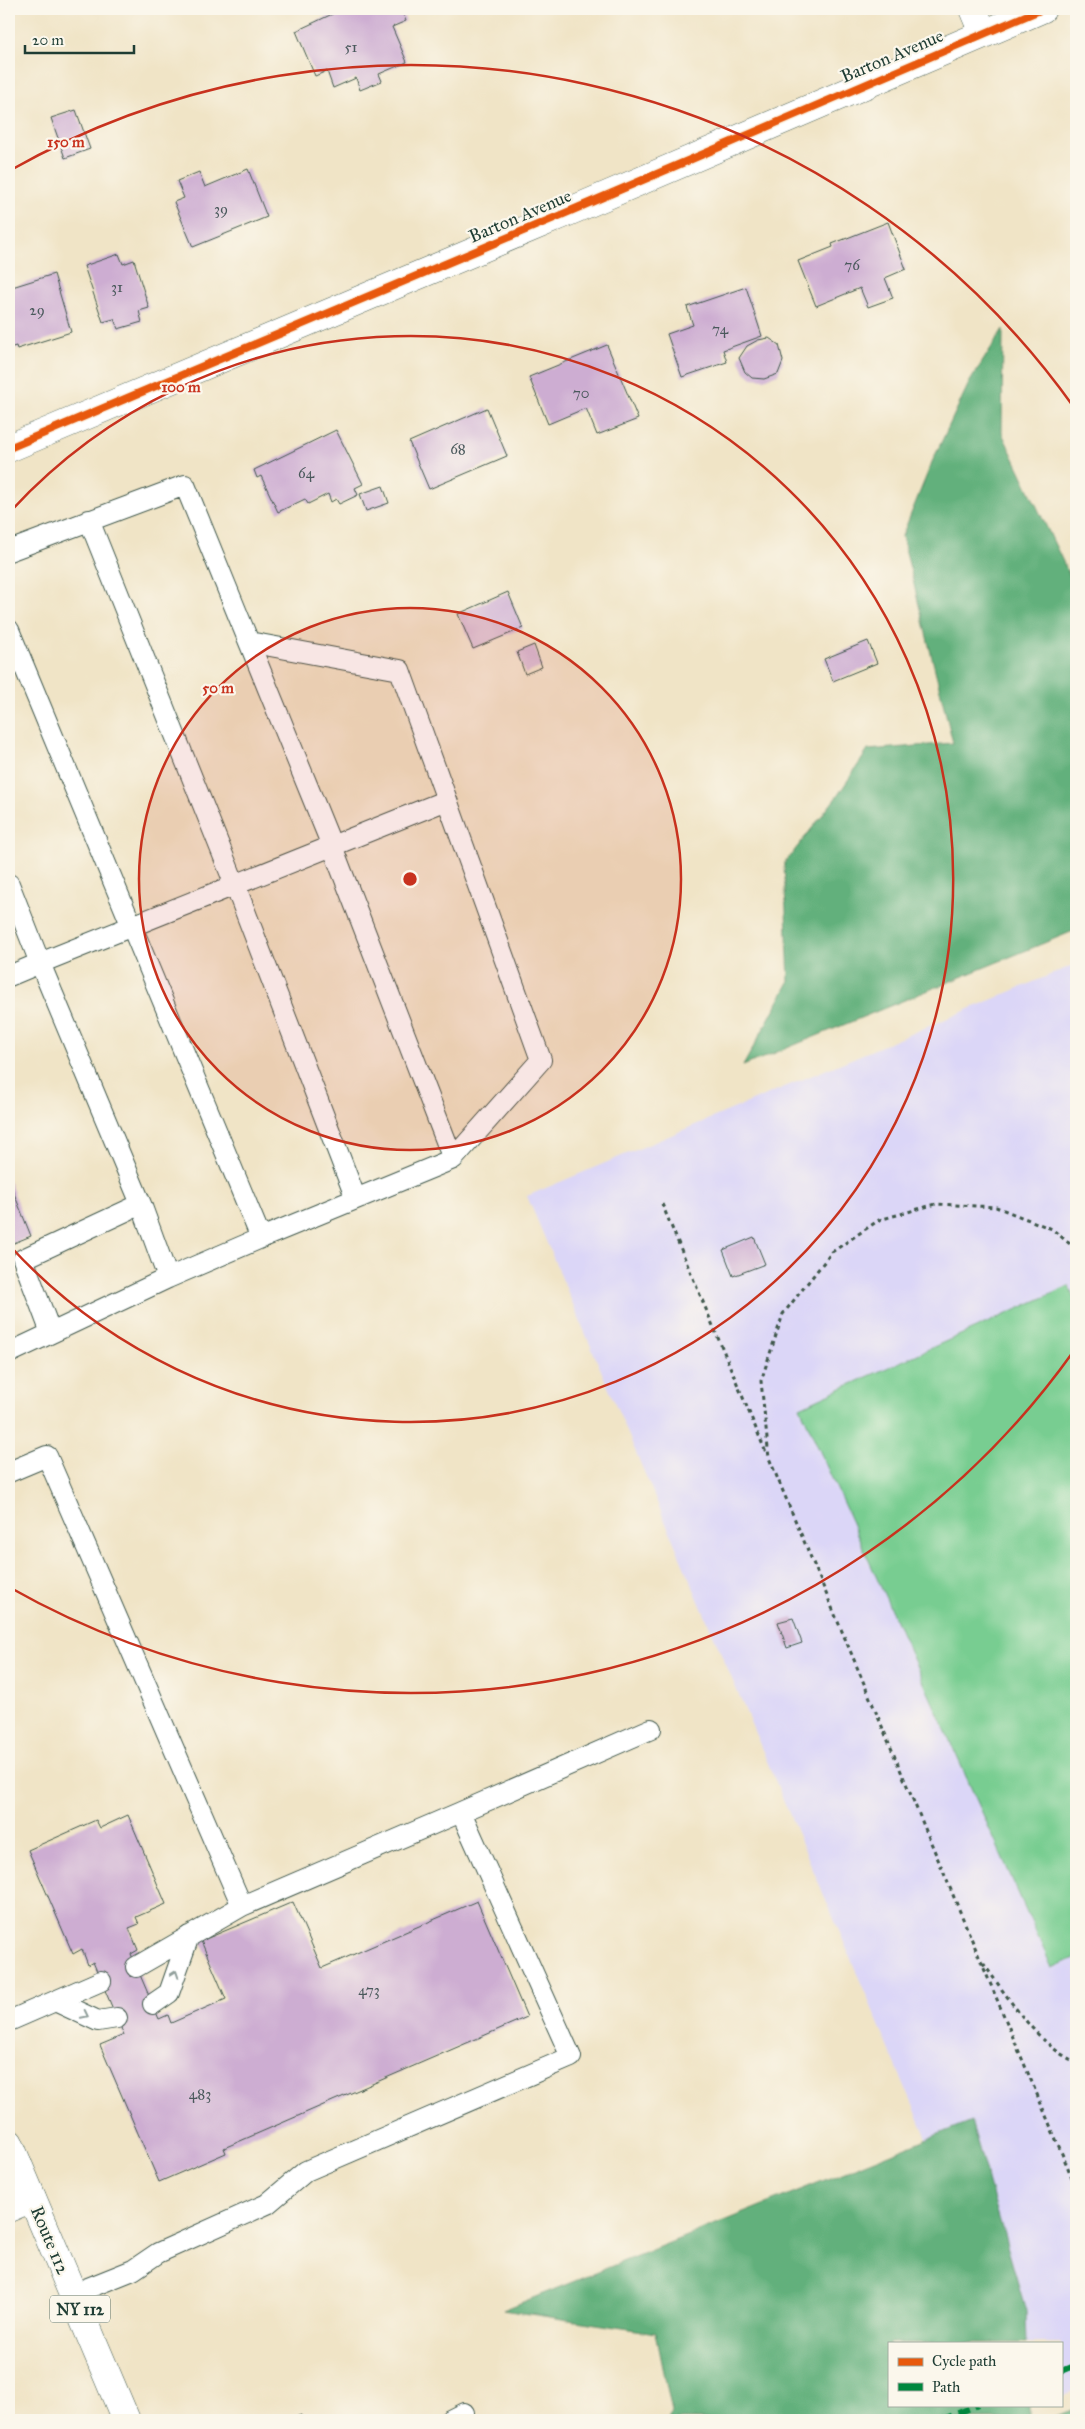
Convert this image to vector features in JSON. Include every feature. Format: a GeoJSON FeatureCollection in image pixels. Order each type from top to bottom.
{"type":"FeatureCollection","features":[{"type":"Feature","properties":{"kind":"street","name":"Barton Avenue"},"geometry":{"type":"LineString","coordinates":[[9,448],[561,215],[978,21],[1042,9]]}},
{"type":"Feature","properties":{"kind":"street","name":"Route 112"},"geometry":{"type":"LineString","coordinates":[[9,2143],[20,2203],[74,2294],[126,2420]]}},
{"type":"Feature","properties":{"kind":"lane"},"geometry":{"type":"LineString","coordinates":[[9,551],[185,485],[332,846],[453,1159]]}},
{"type":"Feature","properties":{"kind":"lane"},"geometry":{"type":"LineString","coordinates":[[89,520],[235,885],[356,1199]]}},
{"type":"Feature","properties":{"kind":"lane"},"geometry":{"type":"LineString","coordinates":[[9,630],[260,1238]]}},
{"type":"Feature","properties":{"kind":"lane"},"geometry":{"type":"LineString","coordinates":[[9,1353],[168,1278],[453,1159],[541,1060],[400,670],[249,642]]}},
{"type":"Feature","properties":{"kind":"lane"},"geometry":{"type":"LineString","coordinates":[[9,976],[447,800]]}},
{"type":"Feature","properties":{"kind":"lane"},"geometry":{"type":"LineString","coordinates":[[9,884],[141,1204],[168,1278]]}},
{"type":"Feature","properties":{"kind":"lane"},"geometry":{"type":"LineString","coordinates":[[51,1333],[24,1259],[141,1204]]}},
{"type":"Feature","properties":{"kind":"lane"},"geometry":{"type":"LineString","coordinates":[[9,1472],[47,1456],[242,1906]]}},
{"type":"Feature","properties":{"kind":"lane"},"geometry":{"type":"LineString","coordinates":[[136,1967],[242,1906],[651,1729]]}},
{"type":"Feature","properties":{"kind":"lane"},"geometry":{"type":"LineString","coordinates":[[74,2294],[132,2270],[158,2253],[267,2204],[306,2171],[571,2057],[461,1812]]}},
{"type":"Feature","properties":{"kind":"lane"},"geometry":{"type":"LineString","coordinates":[[153,2004],[169,1994],[189,1936]]}},
{"type":"Feature","properties":{"kind":"lane"},"geometry":{"type":"LineString","coordinates":[[9,2020],[101,1981]]}},
{"type":"Feature","properties":{"kind":"lane"},"geometry":{"type":"LineString","coordinates":[[55,2001],[98,2021],[117,2018]]}},
{"type":"Feature","properties":{"kind":"path"},"geometry":{"type":"LineString","coordinates":[[662,1204],[1076,2187]]}},
{"type":"Feature","properties":{"kind":"path"},"geometry":{"type":"LineString","coordinates":[[768,1458],[761,1381],[783,1314],[832,1252],[855,1236],[879,1220],[936,1204],[996,1207],[1052,1229],[1076,1250]]}},
{"type":"Feature","properties":{"kind":"path"},"geometry":{"type":"LineString","coordinates":[[980,1958],[1022,2015],[1061,2055],[1076,2062]]}},
{"type":"Feature","properties":{"kind":"shaded area"},"geometry":{"type":"Polygon","coordinates":[[[1076,964],[1076,2391],[1062,2397],[1062,2342],[997,2342],[1011,2336],[527,1196],[1076,964]]]}},
{"type":"Feature","properties":{"kind":"green space"},"geometry":{"type":"Polygon","coordinates":[[[1003,329],[1002,433],[1076,589],[1076,930],[743,1066],[789,982],[784,864],[838,795],[868,750],[953,743],[902,536],[932,462],[969,383],[1003,329]]]}},
{"type":"Feature","properties":{"kind":"green space"},"geometry":{"type":"Polygon","coordinates":[[[1069,1286],[1076,1303],[1076,1957],[1052,1968],[800,1407],[1069,1286]]]}},
{"type":"Feature","properties":{"kind":"green space"},"geometry":{"type":"Polygon","coordinates":[[[971,2121],[1026,2311],[1027,2342],[888,2342],[888,2406],[1029,2406],[1029,2420],[668,2420],[672,2412],[656,2333],[503,2310],[971,2121]]]}},
{"type":"Feature","properties":{"kind":"green space"},"geometry":{"type":"Polygon","coordinates":[[[1076,2408],[1076,2420],[1047,2420],[1076,2408]]]}},
{"type":"Feature","properties":{"kind":"building"},"geometry":{"type":"Polygon","coordinates":[[[343,9],[401,9],[406,21],[392,27],[407,62],[379,74],[382,81],[360,90],[356,78],[333,88],[327,71],[315,76],[296,31],[343,9]]]}},
{"type":"Feature","properties":{"kind":"building"},"geometry":{"type":"Polygon","coordinates":[[[76,110],[90,149],[65,158],[51,118],[76,110]]]}},
{"type":"Feature","properties":{"kind":"building"},"geometry":{"type":"Polygon","coordinates":[[[248,169],[267,217],[193,247],[174,202],[184,198],[177,181],[199,172],[205,187],[248,169]]]}},
{"type":"Feature","properties":{"kind":"building"},"geometry":{"type":"Polygon","coordinates":[[[888,222],[906,269],[885,278],[893,298],[868,307],[860,288],[816,306],[798,261],[833,247],[832,244],[888,222]]]}},
{"type":"Feature","properties":{"kind":"building"},"geometry":{"type":"Polygon","coordinates":[[[119,254],[123,264],[134,260],[149,308],[139,311],[142,322],[118,329],[114,319],[103,322],[84,266],[119,254]]]}},
{"type":"Feature","properties":{"kind":"building"},"geometry":{"type":"Polygon","coordinates":[[[54,274],[71,332],[17,349],[16,346],[9,348],[9,288],[54,274]]]}},
{"type":"Feature","properties":{"kind":"building"},"geometry":{"type":"Polygon","coordinates":[[[746,287],[762,336],[723,350],[727,362],[682,377],[667,334],[693,325],[687,307],[746,287]]]}},
{"type":"Feature","properties":{"kind":"building"},"geometry":{"type":"Polygon","coordinates":[[[769,338],[779,345],[783,361],[778,374],[764,379],[752,378],[745,372],[739,358],[747,346],[758,340],[769,338]]]}},
{"type":"Feature","properties":{"kind":"building"},"geometry":{"type":"Polygon","coordinates":[[[607,345],[638,419],[597,435],[586,408],[548,424],[529,377],[607,345]]]}},
{"type":"Feature","properties":{"kind":"building"},"geometry":{"type":"Polygon","coordinates":[[[487,408],[507,456],[429,489],[409,442],[487,408]]]}},
{"type":"Feature","properties":{"kind":"building"},"geometry":{"type":"Polygon","coordinates":[[[336,430],[363,484],[355,488],[358,495],[339,504],[336,499],[331,502],[328,494],[308,504],[305,499],[278,512],[261,476],[257,478],[254,470],[336,430]]]}},
{"type":"Feature","properties":{"kind":"building"},"geometry":{"type":"Polygon","coordinates":[[[383,486],[389,503],[366,511],[360,494],[383,486]]]}},
{"type":"Feature","properties":{"kind":"building"},"geometry":{"type":"Polygon","coordinates":[[[508,592],[523,628],[473,649],[458,614],[508,592]]]}},
{"type":"Feature","properties":{"kind":"building"},"geometry":{"type":"Polygon","coordinates":[[[868,641],[877,663],[833,681],[824,659],[868,641]]]}},
{"type":"Feature","properties":{"kind":"building"},"geometry":{"type":"Polygon","coordinates":[[[534,645],[542,667],[525,674],[517,652],[534,645]]]}},
{"type":"Feature","properties":{"kind":"building"},"geometry":{"type":"Polygon","coordinates":[[[9,1181],[31,1236],[9,1245],[9,1181]]]}},
{"type":"Feature","properties":{"kind":"building"},"geometry":{"type":"Polygon","coordinates":[[[754,1237],[765,1264],[733,1276],[723,1250],[754,1237]]]}},
{"type":"Feature","properties":{"kind":"building"},"geometry":{"type":"Polygon","coordinates":[[[793,1618],[802,1643],[787,1648],[778,1622],[793,1618]]]}},
{"type":"Feature","properties":{"kind":"building"},"geometry":{"type":"Polygon","coordinates":[[[128,1815],[166,1904],[136,1917],[139,1924],[129,1928],[138,1950],[131,1954],[159,2019],[168,2015],[171,2023],[226,1999],[201,1941],[293,1902],[322,1968],[477,1901],[527,2017],[224,2148],[226,2153],[159,2182],[100,2045],[124,2035],[93,1962],[88,1965],[82,1949],[73,1954],[28,1850],[96,1820],[100,1828],[128,1815]]]}},
{"type":"Feature","properties":{"kind":"building"},"geometry":{"type":"Polygon","coordinates":[[[301,2415],[303,2420],[287,2420],[301,2415]]]}},
{"type":"Feature","properties":{"kind":"marked path"},"geometry":{"type":"LineString","coordinates":[[1062,2371],[1076,2365]]}},
{"type":"Feature","properties":{"kind":"marked path"},"geometry":{"type":"LineString","coordinates":[[941,2420],[976,2406]]}},
{"type":"Feature","properties":{"kind":"cycle path"},"geometry":{"type":"LineString","coordinates":[[9,448],[1042,9]]}}]}
